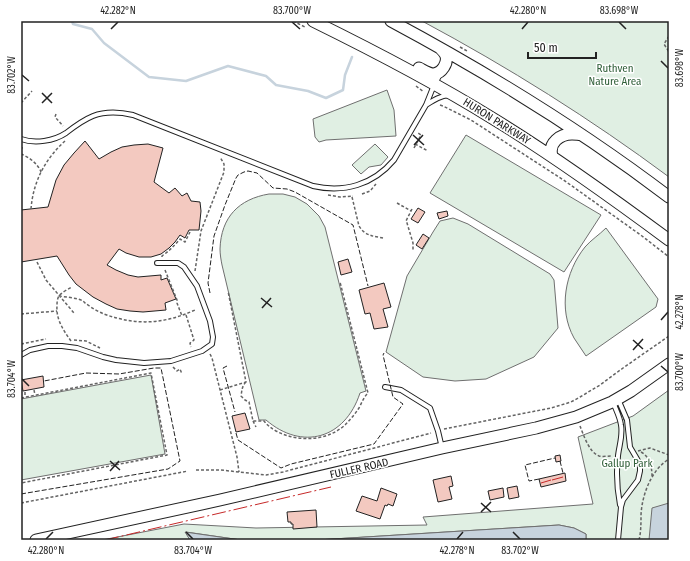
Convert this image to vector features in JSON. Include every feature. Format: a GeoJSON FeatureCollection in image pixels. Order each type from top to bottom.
{"type":"FeatureCollection","features":[{"type":"Feature","properties":{"kind":"main road","name":"HURON PARKWAY"},"geometry":{"type":"LineString","coordinates":[[313,21],[376,52],[493,118],[552,156],[669,240]]}},
{"type":"Feature","properties":{"kind":"main road"},"geometry":{"type":"LineString","coordinates":[[391,21],[440,47],[519,94],[582,135],[669,197]]}},
{"type":"Feature","properties":{"kind":"main road"},"geometry":{"type":"LineString","coordinates":[[376,52],[390,52],[426,72],[433,74],[442,70],[447,58],[446,54],[440,47]]}},
{"type":"Feature","properties":{"kind":"main road"},"geometry":{"type":"LineString","coordinates":[[552,156],[551,146],[560,136],[566,134],[582,135]]}},
{"type":"Feature","properties":{"kind":"main road","name":"FULLER ROAD"},"geometry":{"type":"LineString","coordinates":[[36,540],[220,500],[442,448],[536,428],[576,417],[603,407],[631,391],[669,364]]}},
{"type":"Feature","properties":{"kind":"lane"},"geometry":{"type":"LineString","coordinates":[[21,139],[36,141],[49,140],[59,137],[75,126],[94,116],[103,113],[124,113],[133,115],[313,186],[341,189],[366,182],[389,166],[426,105],[442,70]]}},
{"type":"Feature","properties":{"kind":"lane"},"geometry":{"type":"LineString","coordinates":[[426,105],[440,96],[456,96]]}},
{"type":"Feature","properties":{"kind":"lane"},"geometry":{"type":"LineString","coordinates":[[21,355],[30,350],[48,346],[62,346],[78,348],[103,357],[144,363],[166,362],[202,351],[212,344],[213,337],[210,321],[197,286],[184,267],[178,263],[157,263]]}},
{"type":"Feature","properties":{"kind":"lane"},"geometry":{"type":"LineString","coordinates":[[385,387],[401,390],[430,408],[442,448]]}},
{"type":"Feature","properties":{"kind":"lane"},"geometry":{"type":"LineString","coordinates":[[615,400],[622,427],[618,457],[617,483],[621,507],[618,540]]}},
{"type":"Feature","properties":{"kind":"lane"},"geometry":{"type":"LineString","coordinates":[[615,400],[626,420],[630,447],[640,464],[638,480],[626,496],[621,507]]}},
{"type":"Feature","properties":{"kind":"path"},"geometry":{"type":"LineString","coordinates":[[669,36],[664,44],[669,52]]}},
{"type":"Feature","properties":{"kind":"path"},"geometry":{"type":"LineString","coordinates":[[21,103],[32,91]]}},
{"type":"Feature","properties":{"kind":"path"},"geometry":{"type":"LineString","coordinates":[[439,102],[440,106],[443,106],[471,120],[565,181],[669,257]]}},
{"type":"Feature","properties":{"kind":"path"},"geometry":{"type":"LineString","coordinates":[[56,114],[55,117],[64,128]]}},
{"type":"Feature","properties":{"kind":"path"},"geometry":{"type":"LineString","coordinates":[[414,148],[421,135],[418,133]]}},
{"type":"Feature","properties":{"kind":"path"},"geometry":{"type":"LineString","coordinates":[[30,209],[40,172],[48,159],[68,139]]}},
{"type":"Feature","properties":{"kind":"path"},"geometry":{"type":"LineString","coordinates":[[416,144],[428,151]]}},
{"type":"Feature","properties":{"kind":"path"},"geometry":{"type":"LineString","coordinates":[[22,147],[21,154],[28,157],[36,164],[40,168],[40,172]]}},
{"type":"Feature","properties":{"kind":"path"},"geometry":{"type":"LineString","coordinates":[[197,286],[194,273],[201,231],[224,172],[225,167],[223,161]]}},
{"type":"Feature","properties":{"kind":"path"},"geometry":{"type":"LineString","coordinates":[[327,195],[352,197],[361,230],[371,236],[383,238]]}},
{"type":"Feature","properties":{"kind":"path"},"geometry":{"type":"LineString","coordinates":[[397,203],[412,210],[406,221],[413,244],[413,250]]}},
{"type":"Feature","properties":{"kind":"path"},"geometry":{"type":"LineString","coordinates":[[182,316],[162,263],[162,256],[174,247],[180,239],[185,242],[190,232]]}},
{"type":"Feature","properties":{"kind":"path"},"geometry":{"type":"LineString","coordinates":[[37,262],[46,280],[74,313]]}},
{"type":"Feature","properties":{"kind":"path"},"geometry":{"type":"LineString","coordinates":[[253,421],[264,422],[268,426],[294,438],[311,439],[336,432],[345,425],[358,410],[368,392],[340,282]]}},
{"type":"Feature","properties":{"kind":"path"},"geometry":{"type":"LineString","coordinates":[[72,287],[59,296],[57,300],[57,311],[64,331],[78,348]]}},
{"type":"Feature","properties":{"kind":"path"},"geometry":{"type":"LineString","coordinates":[[228,291],[246,382],[243,385],[241,396],[249,402],[253,421],[256,427]]}},
{"type":"Feature","properties":{"kind":"path"},"geometry":{"type":"LineString","coordinates":[[59,296],[82,301],[105,314],[136,322],[156,322],[182,316],[195,310]]}},
{"type":"Feature","properties":{"kind":"path"},"geometry":{"type":"LineString","coordinates":[[21,314],[57,311]]}},
{"type":"Feature","properties":{"kind":"path"},"geometry":{"type":"LineString","coordinates":[[186,314],[194,340],[190,343],[191,349],[197,347],[210,354],[212,358],[237,457],[239,472]]}},
{"type":"Feature","properties":{"kind":"path"},"geometry":{"type":"LineString","coordinates":[[21,344],[48,339]]}},
{"type":"Feature","properties":{"kind":"path"},"geometry":{"type":"LineString","coordinates":[[64,339],[86,341],[101,349]]}},
{"type":"Feature","properties":{"kind":"path"},"geometry":{"type":"LineString","coordinates":[[21,398],[152,373],[168,455],[21,483]]}},
{"type":"Feature","properties":{"kind":"path"},"geometry":{"type":"LineString","coordinates":[[220,390],[246,382]]}},
{"type":"Feature","properties":{"kind":"path"},"geometry":{"type":"LineString","coordinates":[[34,390],[35,395]]}},
{"type":"Feature","properties":{"kind":"path"},"geometry":{"type":"LineString","coordinates":[[25,392],[25,397]]}},
{"type":"Feature","properties":{"kind":"path"},"geometry":{"type":"LineString","coordinates":[[571,402],[572,406]]}},
{"type":"Feature","properties":{"kind":"path"},"geometry":{"type":"LineString","coordinates":[[636,451],[642,452],[647,456],[651,464],[652,476]]}},
{"type":"Feature","properties":{"kind":"path"},"geometry":{"type":"LineString","coordinates":[[639,540],[644,497],[652,476],[660,466],[669,459]]}},
{"type":"Feature","properties":{"kind":"path"},"geometry":{"type":"LineString","coordinates":[[21,503],[188,472]]}},
{"type":"Feature","properties":{"kind":"green space","name":"Ruthven Nature Area"},"geometry":{"type":"Polygon","coordinates":[[[422,21],[669,21],[669,177],[610,135],[548,94],[422,21]]]}},
{"type":"Feature","properties":{"kind":"green space"},"geometry":{"type":"Polygon","coordinates":[[[387,90],[394,110],[396,136],[326,140],[319,142],[315,137],[313,119],[387,90]]]}},
{"type":"Feature","properties":{"kind":"green space"},"geometry":{"type":"Polygon","coordinates":[[[466,135],[601,215],[564,272],[430,193],[466,135]]]}},
{"type":"Feature","properties":{"kind":"green space"},"geometry":{"type":"Polygon","coordinates":[[[375,144],[388,157],[381,165],[369,167],[361,174],[352,165],[375,144]]]}},
{"type":"Feature","properties":{"kind":"green space"},"geometry":{"type":"Polygon","coordinates":[[[283,194],[295,197],[307,204],[319,216],[325,227],[366,391],[360,393],[353,409],[344,421],[333,430],[321,435],[308,437],[294,435],[280,430],[266,420],[259,420],[222,265],[220,251],[221,238],[228,219],[234,211],[249,200],[258,196],[283,194]]]}},
{"type":"Feature","properties":{"kind":"green space"},"geometry":{"type":"Polygon","coordinates":[[[453,218],[468,224],[550,274],[554,280],[558,328],[534,357],[486,379],[455,381],[423,377],[386,352],[407,276],[440,221],[453,218]]]}},
{"type":"Feature","properties":{"kind":"green space"},"geometry":{"type":"Polygon","coordinates":[[[606,228],[658,299],[656,307],[586,356],[574,338],[569,327],[565,303],[566,291],[578,257],[587,244],[606,228]]]}},
{"type":"Feature","properties":{"kind":"green space"},"geometry":{"type":"Polygon","coordinates":[[[151,375],[165,454],[21,480],[21,399],[151,375]]]}},
{"type":"Feature","properties":{"kind":"green space","name":"Gallup Park"},"geometry":{"type":"Polygon","coordinates":[[[669,390],[669,540],[586,540],[586,534],[574,528],[559,525],[317,540],[241,540],[186,532],[190,540],[102,540],[184,524],[256,528],[427,525],[423,517],[593,504],[578,437],[633,416],[669,390]]]}},
{"type":"Feature","properties":{"kind":"shaded area"},"geometry":{"type":"Polygon","coordinates":[[[669,503],[669,540],[649,540],[652,508],[669,503]]]}},
{"type":"Feature","properties":{"kind":"shaded area"},"geometry":{"type":"Polygon","coordinates":[[[559,525],[574,528],[586,534],[586,540],[317,540],[559,525]]]}},
{"type":"Feature","properties":{"kind":"shaded area"},"geometry":{"type":"Polygon","coordinates":[[[185,532],[241,540],[190,540],[185,532]]]}},
{"type":"Feature","properties":{"kind":"building"},"geometry":{"type":"Polygon","coordinates":[[[85,141],[99,159],[122,147],[148,144],[163,148],[154,182],[169,193],[175,188],[182,196],[187,193],[191,201],[200,202],[201,211],[199,230],[189,230],[185,238],[180,235],[169,248],[161,254],[151,257],[139,257],[119,249],[107,265],[128,275],[138,277],[161,275],[161,280],[167,278],[176,299],[165,303],[166,310],[143,312],[130,311],[117,309],[106,304],[93,297],[76,284],[57,256],[21,262],[21,210],[48,207],[56,180],[64,165],[85,141]]]}},
{"type":"Feature","properties":{"kind":"building"},"geometry":{"type":"Polygon","coordinates":[[[418,208],[425,212],[418,223],[411,219],[418,208]]]}},
{"type":"Feature","properties":{"kind":"building"},"geometry":{"type":"Polygon","coordinates":[[[447,211],[448,216],[439,219],[437,213],[447,211]]]}},
{"type":"Feature","properties":{"kind":"building"},"geometry":{"type":"Polygon","coordinates":[[[423,234],[429,238],[422,249],[416,245],[423,234]]]}},
{"type":"Feature","properties":{"kind":"building"},"geometry":{"type":"Polygon","coordinates":[[[348,259],[352,272],[341,275],[338,262],[348,259]]]}},
{"type":"Feature","properties":{"kind":"building"},"geometry":{"type":"Polygon","coordinates":[[[384,283],[391,307],[383,309],[388,327],[374,329],[370,313],[365,314],[359,290],[384,283]]]}},
{"type":"Feature","properties":{"kind":"building"},"geometry":{"type":"Polygon","coordinates":[[[43,376],[44,387],[23,391],[21,380],[43,376]]]}},
{"type":"Feature","properties":{"kind":"building"},"geometry":{"type":"Polygon","coordinates":[[[245,413],[250,429],[236,432],[232,416],[245,413]]]}},
{"type":"Feature","properties":{"kind":"building"},"geometry":{"type":"Polygon","coordinates":[[[560,455],[561,461],[556,462],[555,456],[560,455]]]}},
{"type":"Feature","properties":{"kind":"building"},"geometry":{"type":"Polygon","coordinates":[[[565,473],[566,481],[541,487],[539,479],[565,473]]]}},
{"type":"Feature","properties":{"kind":"building"},"geometry":{"type":"Polygon","coordinates":[[[451,476],[453,486],[449,487],[452,499],[438,502],[433,480],[451,476]]]}},
{"type":"Feature","properties":{"kind":"building"},"geometry":{"type":"Polygon","coordinates":[[[517,486],[519,497],[509,499],[507,488],[517,486]]]}},
{"type":"Feature","properties":{"kind":"building"},"geometry":{"type":"Polygon","coordinates":[[[381,488],[397,494],[393,506],[388,504],[387,506],[385,505],[380,519],[356,511],[362,496],[377,501],[381,488]]]}},
{"type":"Feature","properties":{"kind":"building"},"geometry":{"type":"Polygon","coordinates":[[[503,488],[504,497],[490,500],[488,491],[503,488]]]}},
{"type":"Feature","properties":{"kind":"building"},"geometry":{"type":"Polygon","coordinates":[[[316,510],[317,527],[293,529],[293,524],[288,522],[287,512],[316,510]]]}},
{"type":"Feature","properties":{"kind":"waterway"},"geometry":{"type":"LineString","coordinates":[[72,21],[73,24],[92,29],[104,43],[149,77],[186,81],[228,66],[266,76],[276,85],[308,91],[326,98],[343,90],[345,75],[352,57]]}},
{"type":"Feature","properties":{"kind":"fence"},"geometry":{"type":"LineString","coordinates":[[210,293],[208,283],[214,236],[236,178],[238,175],[248,171],[257,173],[273,188],[287,189],[295,192],[353,225],[368,286]]}},
{"type":"Feature","properties":{"kind":"fence"},"geometry":{"type":"LineString","coordinates":[[236,433],[238,440],[281,468],[291,464],[374,444],[403,404],[393,397],[383,355],[384,353]]}},
{"type":"Feature","properties":{"kind":"fence"},"geometry":{"type":"LineString","coordinates":[[227,366],[223,368],[235,412]]}},
{"type":"Feature","properties":{"kind":"fence"},"geometry":{"type":"LineString","coordinates":[[21,494],[168,469],[180,461],[161,368],[119,374],[86,373],[44,381]]}},
{"type":"Feature","properties":{"kind":"fence"},"geometry":{"type":"LineString","coordinates":[[539,479],[529,481],[525,465],[555,458]]}},
{"type":"Feature","properties":{"kind":"fence"},"geometry":{"type":"LineString","coordinates":[[560,461],[563,473]]}},
{"type":"Feature","properties":{"kind":"power"},"geometry":{"type":"LineString","coordinates":[[552,480],[563,477]]}},
{"type":"Feature","properties":{"kind":"power"},"geometry":{"type":"LineString","coordinates":[[541,483],[551,480]]}},
{"type":"Feature","properties":{"kind":"power"},"geometry":{"type":"LineString","coordinates":[[105,540],[331,487]]}}]}
